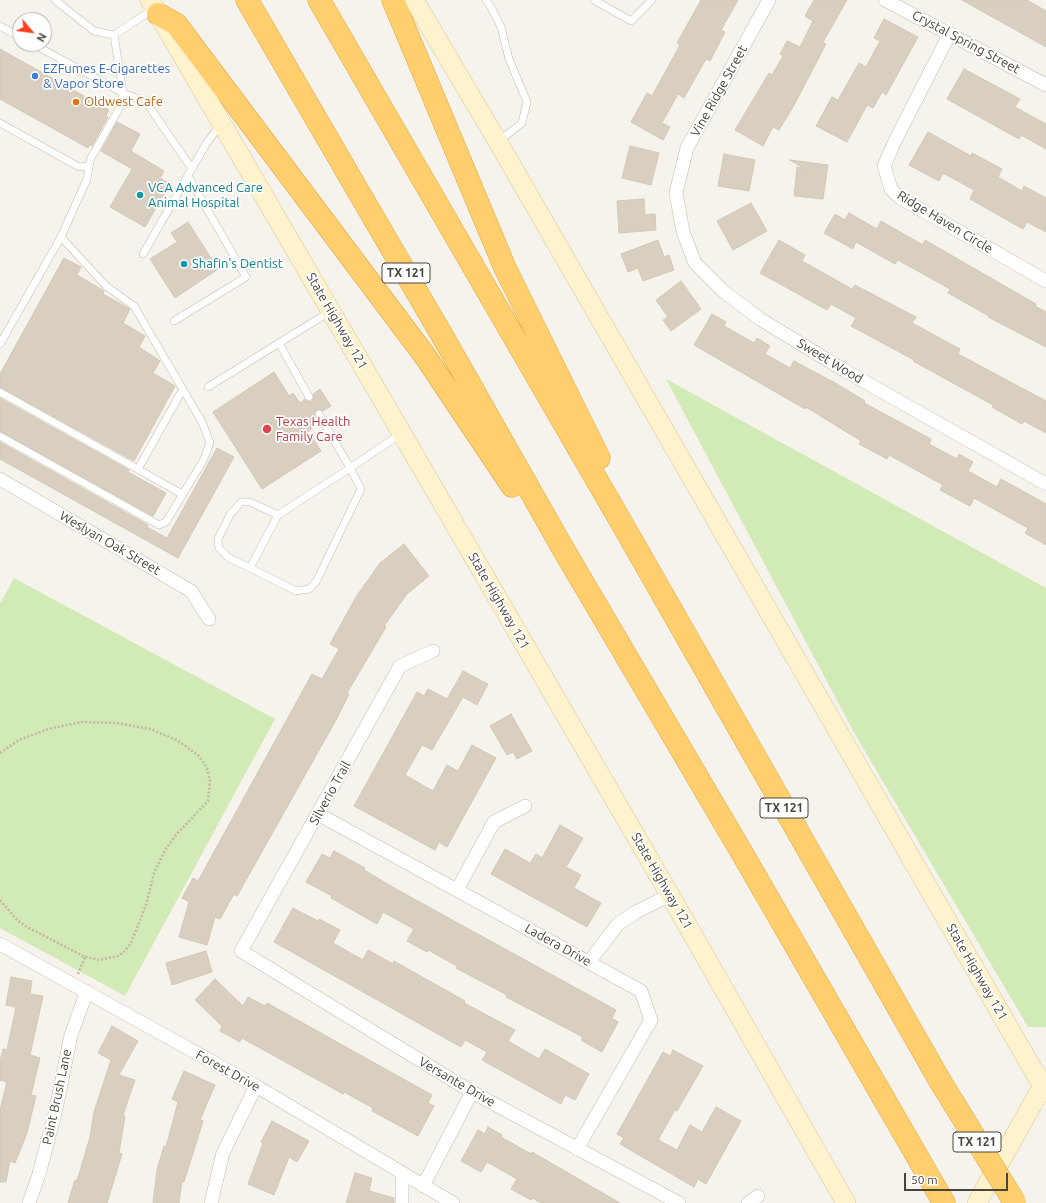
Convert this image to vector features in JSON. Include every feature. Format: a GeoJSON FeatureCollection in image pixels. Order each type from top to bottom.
{"type":"FeatureCollection","features":[{"type":"Feature","properties":{"kind":"highway","name":"TX 121"},"geometry":{"type":"LineString","coordinates":[[248,0],[447,344],[562,547],[742,853],[944,1203]]}},
{"type":"Feature","properties":{"kind":"highway","name":"TX 121"},"geometry":{"type":"LineString","coordinates":[[318,0],[628,534],[940,1081],[1015,1203]]}},
{"type":"Feature","properties":{"kind":"highway"},"geometry":{"type":"LineString","coordinates":[[393,0],[505,268],[612,483],[628,534]]}},
{"type":"Feature","properties":{"kind":"highway"},"geometry":{"type":"LineString","coordinates":[[154,7],[176,24],[425,356],[526,507],[562,547]]}},
{"type":"Feature","properties":{"kind":"main road","name":"State Highway 121"},"geometry":{"type":"LineString","coordinates":[[414,0],[498,142],[1045,1086]]}},
{"type":"Feature","properties":{"kind":"main road","name":"State Highway 121"},"geometry":{"type":"LineString","coordinates":[[154,7],[670,895],[846,1203]]}},
{"type":"Feature","properties":{"kind":"main road"},"geometry":{"type":"LineString","coordinates":[[977,1203],[1045,1086]]}},
{"type":"Feature","properties":{"kind":"street","name":"Vine Ridge Street"},"geometry":{"type":"LineString","coordinates":[[677,186],[687,148],[769,0]]}},
{"type":"Feature","properties":{"kind":"street","name":"Crystal Spring Street"},"geometry":{"type":"LineString","coordinates":[[885,0],[1046,85]]}},
{"type":"Feature","properties":{"kind":"street","name":"Ridge Haven Circle"},"geometry":{"type":"LineString","coordinates":[[950,33],[895,141],[884,166],[891,189],[899,197],[1046,281]]}},
{"type":"Feature","properties":{"kind":"street","name":"Sweet Wood"},"geometry":{"type":"LineString","coordinates":[[677,186],[676,193],[683,232],[695,263],[723,291],[760,319],[831,362],[1046,484]]}},
{"type":"Feature","properties":{"kind":"street","name":"Weslyan Oak Street"},"geometry":{"type":"LineString","coordinates":[[0,480],[191,591],[209,619]]}},
{"type":"Feature","properties":{"kind":"street","name":"Silverio Trail"},"geometry":{"type":"LineString","coordinates":[[241,951],[400,666],[433,651]]}},
{"type":"Feature","properties":{"kind":"street"},"geometry":{"type":"LineString","coordinates":[[457,890],[494,822],[525,806]]}},
{"type":"Feature","properties":{"kind":"street","name":"Ladera Drive"},"geometry":{"type":"LineString","coordinates":[[318,814],[641,991],[651,1020],[577,1149]]}},
{"type":"Feature","properties":{"kind":"street"},"geometry":{"type":"LineString","coordinates":[[589,962],[618,924],[636,912],[670,895]]}},
{"type":"Feature","properties":{"kind":"street","name":"Forest Drive"},"geometry":{"type":"LineString","coordinates":[[0,944],[256,1086],[453,1203]]}},
{"type":"Feature","properties":{"kind":"street","name":"Versante Drive"},"geometry":{"type":"LineString","coordinates":[[241,951],[472,1092],[679,1203]]}},
{"type":"Feature","properties":{"kind":"street","name":"Paint Brush Lane"},"geometry":{"type":"LineString","coordinates":[[29,1203],[39,1174],[55,1114],[71,1035],[87,991]]}},
{"type":"Feature","properties":{"kind":"street"},"geometry":{"type":"LineString","coordinates":[[211,1203],[223,1153],[256,1086]]}},
{"type":"Feature","properties":{"kind":"street"},"geometry":{"type":"LineString","coordinates":[[423,1186],[472,1092]]}},
{"type":"Feature","properties":{"kind":"street"},"geometry":{"type":"LineString","coordinates":[[402,1174],[402,1203]]}},
{"type":"Feature","properties":{"kind":"lane"},"geometry":{"type":"LineString","coordinates":[[55,0],[94,31],[114,35],[154,7]]}},
{"type":"Feature","properties":{"kind":"lane"},"geometry":{"type":"LineString","coordinates":[[486,0],[501,27],[509,59],[527,102],[522,123],[498,142]]}},
{"type":"Feature","properties":{"kind":"lane"},"geometry":{"type":"LineString","coordinates":[[594,0],[631,21],[652,0]]}},
{"type":"Feature","properties":{"kind":"lane"},"geometry":{"type":"LineString","coordinates":[[0,26],[12,32]]}},
{"type":"Feature","properties":{"kind":"lane"},"geometry":{"type":"LineString","coordinates":[[0,344],[61,237],[87,179],[91,158],[120,107],[123,93],[114,35]]}},
{"type":"Feature","properties":{"kind":"lane"},"geometry":{"type":"LineString","coordinates":[[49,52],[123,93],[146,102],[192,169]]}},
{"type":"Feature","properties":{"kind":"lane"},"geometry":{"type":"LineString","coordinates":[[143,254],[206,144],[222,122]]}},
{"type":"Feature","properties":{"kind":"lane"},"geometry":{"type":"LineString","coordinates":[[0,123],[79,167],[89,166]]}},
{"type":"Feature","properties":{"kind":"lane"},"geometry":{"type":"LineString","coordinates":[[174,321],[246,277],[188,176]]}},
{"type":"Feature","properties":{"kind":"lane"},"geometry":{"type":"LineString","coordinates":[[0,436],[159,525],[166,522],[203,461],[210,443],[202,422],[134,306],[106,286],[61,237]]}},
{"type":"Feature","properties":{"kind":"lane"},"geometry":{"type":"LineString","coordinates":[[208,387],[331,311]]}},
{"type":"Feature","properties":{"kind":"lane"},"geometry":{"type":"LineString","coordinates":[[279,343],[309,397]]}},
{"type":"Feature","properties":{"kind":"lane"},"geometry":{"type":"LineString","coordinates":[[138,469],[183,389]]}},
{"type":"Feature","properties":{"kind":"lane"},"geometry":{"type":"LineString","coordinates":[[0,392],[182,494]]}},
{"type":"Feature","properties":{"kind":"lane"},"geometry":{"type":"LineString","coordinates":[[278,515],[250,502],[241,502],[230,515],[218,539],[219,548],[229,558],[296,591],[309,589],[316,582],[361,489],[319,414]]}},
{"type":"Feature","properties":{"kind":"lane"},"geometry":{"type":"LineString","coordinates":[[250,568],[278,515],[402,433]]}},
{"type":"Feature","properties":{"kind":"path"},"geometry":{"type":"LineString","coordinates":[[0,753],[19,740],[48,729],[82,722],[116,723],[150,729],[177,740],[199,756],[207,768],[210,781],[208,801],[176,835],[165,850],[154,873],[146,905],[131,943],[124,952],[110,959],[99,960],[85,957],[27,927],[17,920],[0,900]]}},
{"type":"Feature","properties":{"kind":"path"},"geometry":{"type":"LineString","coordinates":[[78,974],[85,957]]}},
{"type":"Feature","properties":{"kind":"green space"},"geometry":{"type":"Polygon","coordinates":[[[666,379],[1046,588],[1046,1027],[1028,1027],[856,736],[666,379]]]}},
{"type":"Feature","properties":{"kind":"green space"},"geometry":{"type":"Polygon","coordinates":[[[14,578],[275,719],[125,996],[0,928],[0,604],[14,578]]]}},
{"type":"Feature","properties":{"kind":"building"},"geometry":{"type":"Polygon","coordinates":[[[701,0],[738,0],[721,30],[725,32],[710,61],[706,59],[684,98],[678,94],[662,123],[670,127],[663,140],[631,122],[647,93],[652,96],[680,45],[677,43],[701,0]]]}},
{"type":"Feature","properties":{"kind":"building"},"geometry":{"type":"Polygon","coordinates":[[[814,0],[847,0],[823,42],[826,44],[793,107],[779,130],[773,127],[763,146],[735,130],[769,73],[772,75],[783,56],[780,54],[787,41],[800,47],[813,21],[805,16],[814,0]]]}},
{"type":"Feature","properties":{"kind":"building"},"geometry":{"type":"Polygon","coordinates":[[[962,0],[1027,0],[1046,11],[1046,47],[962,0]]]}},
{"type":"Feature","properties":{"kind":"building"},"geometry":{"type":"Polygon","coordinates":[[[884,19],[918,37],[886,95],[882,92],[873,108],[867,105],[847,142],[816,126],[832,97],[838,100],[859,63],[866,67],[880,41],[874,38],[884,19]]]}},
{"type":"Feature","properties":{"kind":"building"},"geometry":{"type":"Polygon","coordinates":[[[0,49],[109,110],[106,116],[108,117],[92,146],[89,145],[88,148],[0,99],[0,49]]]}},
{"type":"Feature","properties":{"kind":"building"},"geometry":{"type":"Polygon","coordinates":[[[964,69],[1020,99],[1015,107],[1046,124],[1046,149],[1021,135],[1019,139],[947,99],[964,69]]]}},
{"type":"Feature","properties":{"kind":"building","name":"VCA Advanced Care Animal Hospital"},"geometry":{"type":"Polygon","coordinates":[[[117,122],[140,134],[131,151],[164,171],[160,178],[170,184],[145,227],[110,207],[132,169],[101,151],[117,122]]]}},
{"type":"Feature","properties":{"kind":"building"},"geometry":{"type":"Polygon","coordinates":[[[928,132],[971,156],[972,153],[1002,169],[998,177],[1022,191],[1024,186],[1046,198],[1046,232],[1027,222],[1023,229],[970,199],[974,190],[943,173],[939,181],[909,165],[928,132]]]}},
{"type":"Feature","properties":{"kind":"building"},"geometry":{"type":"Polygon","coordinates":[[[630,146],[659,153],[651,185],[622,178],[630,146]]]}},
{"type":"Feature","properties":{"kind":"building"},"geometry":{"type":"Polygon","coordinates":[[[724,154],[755,160],[749,191],[718,186],[724,154]]]}},
{"type":"Feature","properties":{"kind":"building"},"geometry":{"type":"Polygon","coordinates":[[[790,160],[828,165],[823,199],[794,196],[797,167],[805,169],[790,160]]]}},
{"type":"Feature","properties":{"kind":"building"},"geometry":{"type":"Polygon","coordinates":[[[644,199],[645,215],[655,214],[656,230],[619,233],[617,201],[644,199]]]}},
{"type":"Feature","properties":{"kind":"building"},"geometry":{"type":"Polygon","coordinates":[[[751,203],[767,231],[733,250],[717,221],[751,203]]]}},
{"type":"Feature","properties":{"kind":"building"},"geometry":{"type":"Polygon","coordinates":[[[849,213],[877,229],[881,221],[923,245],[925,240],[1036,304],[1035,306],[1046,312],[1046,347],[988,317],[989,316],[948,293],[950,289],[898,260],[895,264],[856,242],[853,249],[824,233],[835,214],[845,220],[849,213]]]}},
{"type":"Feature","properties":{"kind":"building","name":"Shafin's Dentist"},"geometry":{"type":"Polygon","coordinates":[[[188,222],[218,269],[175,298],[150,259],[177,242],[171,233],[188,222]]]}},
{"type":"Feature","properties":{"kind":"building"},"geometry":{"type":"Polygon","coordinates":[[[658,240],[664,257],[669,255],[674,270],[643,281],[638,268],[628,272],[621,254],[658,240]]]}},
{"type":"Feature","properties":{"kind":"building"},"geometry":{"type":"Polygon","coordinates":[[[779,240],[805,255],[802,261],[852,289],[855,285],[916,317],[912,323],[960,349],[958,354],[1046,401],[1046,433],[1024,421],[1022,424],[992,407],[993,405],[851,326],[856,318],[831,304],[827,310],[760,273],[779,240]]]}},
{"type":"Feature","properties":{"kind":"building"},"geometry":{"type":"Polygon","coordinates":[[[64,258],[81,267],[77,275],[104,291],[103,294],[130,309],[123,323],[145,336],[139,347],[160,361],[153,373],[175,386],[134,461],[0,387],[0,374],[64,258]]]}},
{"type":"Feature","properties":{"kind":"building"},"geometry":{"type":"Polygon","coordinates":[[[681,281],[701,309],[671,331],[663,320],[668,317],[656,300],[681,281]]]}},
{"type":"Feature","properties":{"kind":"building"},"geometry":{"type":"Polygon","coordinates":[[[712,314],[726,322],[724,326],[754,343],[757,338],[770,346],[765,354],[790,368],[794,361],[837,384],[865,401],[864,403],[931,439],[929,444],[957,459],[959,454],[973,462],[968,471],[997,487],[1001,479],[1046,504],[1046,545],[1025,533],[1028,528],[974,498],[970,506],[940,490],[943,485],[889,455],[887,459],[859,444],[861,441],[806,407],[805,409],[694,345],[712,314]]]}},
{"type":"Feature","properties":{"kind":"building","name":"Texas Health Family Care"},"geometry":{"type":"Polygon","coordinates":[[[274,372],[289,396],[293,393],[300,403],[305,399],[309,402],[312,401],[314,397],[313,394],[320,389],[331,406],[323,411],[319,409],[316,410],[315,417],[310,420],[314,427],[308,431],[321,451],[262,489],[213,412],[274,372]]]}},
{"type":"Feature","properties":{"kind":"building"},"geometry":{"type":"Polygon","coordinates":[[[0,398],[129,470],[128,472],[166,493],[153,516],[0,431],[0,398]]]}},
{"type":"Feature","properties":{"kind":"building"},"geometry":{"type":"Polygon","coordinates":[[[0,442],[148,525],[147,527],[167,538],[217,448],[234,457],[178,558],[0,459],[0,442]]]}},
{"type":"Feature","properties":{"kind":"building"},"geometry":{"type":"Polygon","coordinates":[[[404,544],[429,576],[407,594],[384,626],[386,627],[347,693],[349,694],[336,720],[237,896],[234,894],[220,919],[215,917],[207,945],[179,937],[189,902],[182,898],[193,878],[198,881],[312,674],[322,679],[339,649],[330,644],[356,597],[380,563],[404,544]]]}},
{"type":"Feature","properties":{"kind":"building"},"geometry":{"type":"Polygon","coordinates":[[[463,671],[488,684],[477,705],[463,697],[432,750],[422,745],[405,775],[433,791],[447,765],[458,771],[472,745],[496,758],[447,847],[439,842],[435,850],[354,806],[417,692],[424,696],[428,689],[447,699],[463,671]]]}},
{"type":"Feature","properties":{"kind":"building"},"geometry":{"type":"Polygon","coordinates":[[[511,714],[532,751],[517,759],[513,752],[507,755],[490,726],[511,714]]]}},
{"type":"Feature","properties":{"kind":"building"},"geometry":{"type":"Polygon","coordinates":[[[560,825],[583,838],[566,867],[581,875],[574,888],[601,903],[587,927],[491,874],[505,849],[530,863],[536,854],[542,858],[560,825]]]}},
{"type":"Feature","properties":{"kind":"building"},"geometry":{"type":"Polygon","coordinates":[[[334,851],[365,868],[364,870],[396,889],[616,1010],[612,1018],[618,1022],[602,1052],[581,1040],[583,1037],[506,997],[507,995],[456,968],[457,966],[428,950],[427,952],[407,941],[414,929],[383,912],[377,924],[306,882],[322,854],[330,858],[334,851]]]}},
{"type":"Feature","properties":{"kind":"building"},"geometry":{"type":"Polygon","coordinates":[[[293,908],[340,930],[333,943],[363,960],[368,950],[393,964],[394,961],[465,1001],[464,1003],[515,1030],[508,1041],[539,1059],[545,1049],[589,1074],[575,1100],[565,1095],[561,1104],[482,1060],[487,1052],[465,1040],[461,1047],[274,942],[293,908]]]}},
{"type":"Feature","properties":{"kind":"building"},"geometry":{"type":"Polygon","coordinates":[[[206,951],[212,972],[172,985],[166,963],[206,951]]]}},
{"type":"Feature","properties":{"kind":"building"},"geometry":{"type":"Polygon","coordinates":[[[11,977],[32,981],[30,994],[43,996],[30,1055],[40,1058],[31,1095],[36,1096],[27,1133],[15,1163],[10,1161],[6,1182],[0,1182],[0,1110],[7,1082],[0,1080],[0,1061],[3,1049],[7,1050],[16,1007],[6,1005],[11,977]]]}},
{"type":"Feature","properties":{"kind":"building"},"geometry":{"type":"Polygon","coordinates":[[[215,979],[243,1006],[248,997],[265,1006],[267,1003],[432,1095],[428,1103],[434,1106],[418,1136],[372,1111],[373,1108],[344,1092],[343,1094],[242,1038],[240,1042],[220,1031],[222,1026],[195,1000],[215,979]]]}},
{"type":"Feature","properties":{"kind":"building"},"geometry":{"type":"Polygon","coordinates":[[[112,1026],[138,1041],[119,1075],[135,1080],[123,1115],[125,1116],[119,1153],[122,1154],[107,1203],[68,1203],[75,1180],[77,1181],[90,1137],[94,1112],[111,1060],[98,1053],[112,1026]]]}},
{"type":"Feature","properties":{"kind":"building"},"geometry":{"type":"Polygon","coordinates":[[[673,1050],[703,1066],[658,1140],[677,1150],[690,1125],[702,1132],[716,1107],[741,1121],[706,1184],[698,1179],[694,1187],[620,1144],[624,1138],[617,1134],[663,1052],[670,1056],[673,1050]]]}},
{"type":"Feature","properties":{"kind":"building"},"geometry":{"type":"Polygon","coordinates":[[[184,1071],[215,1085],[200,1120],[203,1121],[184,1182],[182,1181],[179,1203],[153,1203],[157,1170],[164,1146],[166,1147],[178,1102],[172,1099],[184,1071]]]}},
{"type":"Feature","properties":{"kind":"building"},"geometry":{"type":"Polygon","coordinates":[[[272,1121],[309,1141],[297,1162],[289,1157],[274,1195],[248,1184],[263,1143],[261,1142],[272,1121]]]}},
{"type":"Feature","properties":{"kind":"building"},"geometry":{"type":"Polygon","coordinates":[[[488,1127],[502,1135],[501,1137],[531,1154],[532,1152],[620,1203],[541,1203],[532,1198],[531,1200],[511,1189],[517,1179],[487,1162],[481,1172],[461,1161],[478,1130],[485,1134],[488,1127]]]}},
{"type":"Feature","properties":{"kind":"building"},"geometry":{"type":"Polygon","coordinates":[[[355,1173],[372,1178],[369,1191],[394,1198],[394,1203],[346,1203],[355,1173]]]}},
{"type":"Feature","properties":{"kind":"place","name":"EZFumes E-Cigarettes & Vapor Store"},"geometry":{"type":"Point","coordinates":[35,76]}},
{"type":"Feature","properties":{"kind":"place","name":"Oldwest Cafe"},"geometry":{"type":"Point","coordinates":[76,102]}},
{"type":"Feature","properties":{"kind":"place","name":"VCA Advanced Care Animal Hospital"},"geometry":{"type":"Point","coordinates":[140,195]}},
{"type":"Feature","properties":{"kind":"place","name":"Shafin's Dentist"},"geometry":{"type":"Point","coordinates":[184,264]}},
{"type":"Feature","properties":{"kind":"place","name":"Texas Health Family Care"},"geometry":{"type":"Point","coordinates":[267,429]}}]}
